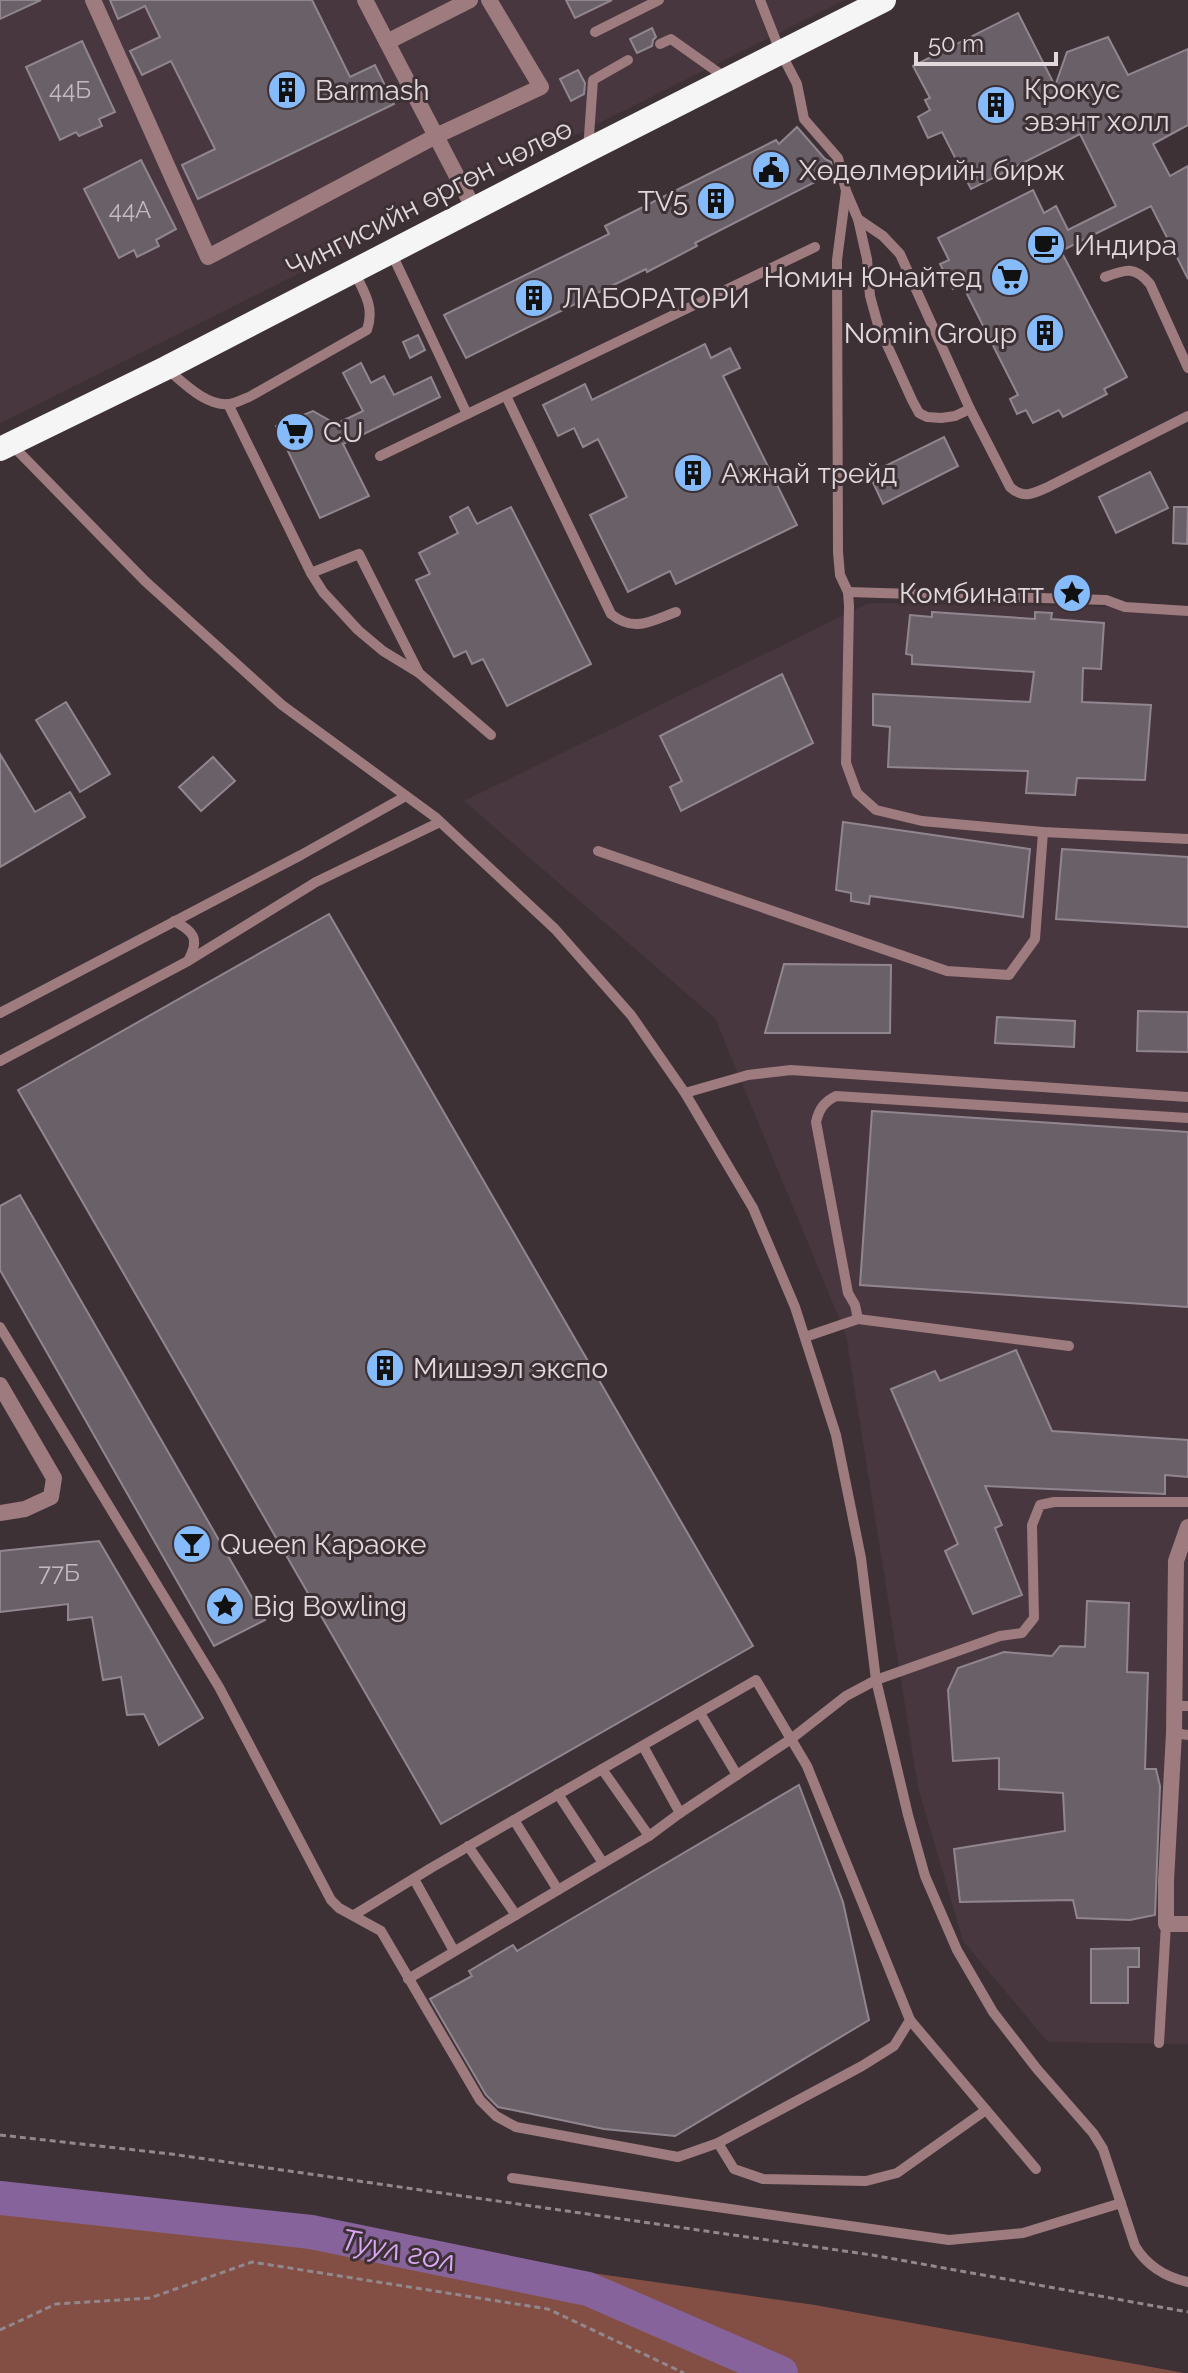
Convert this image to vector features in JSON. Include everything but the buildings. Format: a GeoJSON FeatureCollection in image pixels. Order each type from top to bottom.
{"type":"FeatureCollection","features":[{"type":"Feature","properties":{"kind":"highway","name":"Чингисийн өргөн чөлөө"},"geometry":{"type":"LineString","coordinates":[[5,446],[166,368],[884,0]]}},
{"type":"Feature","properties":{"kind":"street"},"geometry":{"type":"LineString","coordinates":[[93,0],[208,257],[436,136],[541,87],[489,0]]}},
{"type":"Feature","properties":{"kind":"street"},"geometry":{"type":"LineString","coordinates":[[365,0],[474,209]]}},
{"type":"Feature","properties":{"kind":"street"},"geometry":{"type":"LineString","coordinates":[[387,42],[470,0]]}},
{"type":"Feature","properties":{"kind":"street"},"geometry":{"type":"LineString","coordinates":[[0,1385],[54,1478],[51,1497],[25,1509],[0,1513]]}},
{"type":"Feature","properties":{"kind":"street"},"geometry":{"type":"LineString","coordinates":[[1188,1527],[1176,1561],[1181,1734],[1166,1881],[1166,1924],[1188,1924]]}},
{"type":"Feature","properties":{"kind":"lane"},"geometry":{"type":"LineString","coordinates":[[595,32],[659,0]]}},
{"type":"Feature","properties":{"kind":"lane"},"geometry":{"type":"LineString","coordinates":[[760,0],[797,84],[804,119],[838,158],[846,191],[858,219],[867,259],[870,296],[878,325],[919,413],[941,418],[970,409]]}},
{"type":"Feature","properties":{"kind":"lane"},"geometry":{"type":"LineString","coordinates":[[660,44],[671,39],[727,79]]}},
{"type":"Feature","properties":{"kind":"lane"},"geometry":{"type":"LineString","coordinates":[[588,150],[593,80],[628,60]]}},
{"type":"Feature","properties":{"kind":"lane"},"geometry":{"type":"LineString","coordinates":[[846,191],[837,260],[838,552],[840,575],[848,592],[849,606],[846,763],[857,793],[876,810],[922,821],[1043,832],[1188,839]]}},
{"type":"Feature","properties":{"kind":"lane"},"geometry":{"type":"LineString","coordinates":[[858,219],[883,236],[900,254],[970,409],[1010,487],[1018,494],[1032,495],[1188,416]]}},
{"type":"Feature","properties":{"kind":"lane"},"geometry":{"type":"LineString","coordinates":[[380,456],[815,247]]}},
{"type":"Feature","properties":{"kind":"lane"},"geometry":{"type":"LineString","coordinates":[[391,252],[467,414]]}},
{"type":"Feature","properties":{"kind":"lane"},"geometry":{"type":"LineString","coordinates":[[166,368],[199,395],[228,404],[249,397],[367,330],[371,317],[370,304],[354,271]]}},
{"type":"Feature","properties":{"kind":"lane"},"geometry":{"type":"LineString","coordinates":[[1105,277],[1120,271],[1141,273],[1150,284],[1188,368]]}},
{"type":"Feature","properties":{"kind":"lane"},"geometry":{"type":"LineString","coordinates":[[506,396],[611,614],[620,622],[633,625],[676,612]]}},
{"type":"Feature","properties":{"kind":"lane"},"geometry":{"type":"LineString","coordinates":[[228,404],[311,573],[332,603],[383,651],[419,673],[491,735]]}},
{"type":"Feature","properties":{"kind":"lane"},"geometry":{"type":"LineString","coordinates":[[5,446],[145,581],[282,705],[440,822],[555,929],[631,1015],[685,1093],[753,1208],[795,1307],[836,1435],[861,1558],[876,1680],[925,1876],[957,1950],[993,2012],[1103,2149],[1135,2246],[1143,2261],[1154,2269],[1188,2282]]}},
{"type":"Feature","properties":{"kind":"lane"},"geometry":{"type":"LineString","coordinates":[[311,573],[359,554],[419,673]]}},
{"type":"Feature","properties":{"kind":"lane"},"geometry":{"type":"LineString","coordinates":[[848,592],[1106,600],[1125,607],[1188,611]]}},
{"type":"Feature","properties":{"kind":"lane"},"geometry":{"type":"LineString","coordinates":[[0,1013],[406,796]]}},
{"type":"Feature","properties":{"kind":"lane"},"geometry":{"type":"LineString","coordinates":[[0,1059],[188,961],[316,882],[440,822]]}},
{"type":"Feature","properties":{"kind":"lane"},"geometry":{"type":"LineString","coordinates":[[598,851],[947,971],[1009,975],[1035,939],[1043,832]]}},
{"type":"Feature","properties":{"kind":"lane"},"geometry":{"type":"LineString","coordinates":[[174,921],[192,933],[193,950],[188,961]]}},
{"type":"Feature","properties":{"kind":"lane"},"geometry":{"type":"LineString","coordinates":[[685,1093],[748,1075],[791,1070],[1188,1097]]}},
{"type":"Feature","properties":{"kind":"lane"},"geometry":{"type":"LineString","coordinates":[[858,1319],[848,1293],[816,1122],[825,1102],[836,1096],[1188,1118]]}},
{"type":"Feature","properties":{"kind":"lane"},"geometry":{"type":"LineString","coordinates":[[805,1337],[858,1319],[1069,1346]]}},
{"type":"Feature","properties":{"kind":"lane"},"geometry":{"type":"LineString","coordinates":[[0,1327],[219,1687],[331,1900],[339,1908],[381,1931],[480,2100],[496,2116],[516,2127],[678,2157],[718,2143],[862,2066],[894,2046],[910,2020]]}},
{"type":"Feature","properties":{"kind":"lane"},"geometry":{"type":"LineString","coordinates":[[408,1979],[649,1836],[791,1739],[846,1696],[876,1680],[1000,1636],[1022,1633],[1034,1618],[1032,1525],[1040,1505],[1054,1502],[1188,1502]]}},
{"type":"Feature","properties":{"kind":"lane"},"geometry":{"type":"LineString","coordinates":[[354,1915],[756,1680],[807,1766],[910,2020],[1036,2169]]}},
{"type":"Feature","properties":{"kind":"lane"},"geometry":{"type":"LineString","coordinates":[[700,1713],[737,1775]]}},
{"type":"Feature","properties":{"kind":"lane"},"geometry":{"type":"LineString","coordinates":[[643,1746],[680,1813]]}},
{"type":"Feature","properties":{"kind":"lane"},"geometry":{"type":"LineString","coordinates":[[602,1769],[649,1836]]}},
{"type":"Feature","properties":{"kind":"lane"},"geometry":{"type":"LineString","coordinates":[[558,1794],[603,1863]]}},
{"type":"Feature","properties":{"kind":"lane"},"geometry":{"type":"LineString","coordinates":[[514,1820],[558,1890]]}},
{"type":"Feature","properties":{"kind":"lane"},"geometry":{"type":"LineString","coordinates":[[468,1846],[516,1915]]}},
{"type":"Feature","properties":{"kind":"lane"},"geometry":{"type":"LineString","coordinates":[[414,1879],[454,1951]]}},
{"type":"Feature","properties":{"kind":"lane"},"geometry":{"type":"LineString","coordinates":[[1159,2043],[1166,1924]]}},
{"type":"Feature","properties":{"kind":"lane"},"geometry":{"type":"LineString","coordinates":[[718,2143],[734,2169],[763,2179],[866,2181],[897,2173],[986,2110]]}},
{"type":"Feature","properties":{"kind":"lane"},"geometry":{"type":"LineString","coordinates":[[512,2178],[949,2240],[1023,2233],[1121,2203]]}},
{"type":"Feature","properties":{"kind":"path"},"geometry":{"type":"LineString","coordinates":[[0,2135],[171,2154],[872,2255],[1188,2312]]}},
{"type":"Feature","properties":{"kind":"path"},"geometry":{"type":"LineString","coordinates":[[0,2330],[56,2304],[150,2298],[252,2262],[548,2309],[684,2373]]}},
{"type":"Feature","properties":{"kind":"shaded area"},"geometry":{"type":"Polygon","coordinates":[[[0,0],[845,0],[0,423],[0,0]]]}},
{"type":"Feature","properties":{"kind":"shaded area"},"geometry":{"type":"Polygon","coordinates":[[[869,603],[1188,608],[1188,2044],[1048,2042],[963,1941],[918,1787],[846,1335],[715,1018],[464,801],[869,603]]]}},
{"type":"Feature","properties":{"kind":"shaded area"},"geometry":{"type":"Polygon","coordinates":[[[0,2188],[815,2305],[1184,2373],[0,2373],[0,2188]]]}},
{"type":"Feature","properties":{"kind":"waterway","name":"Туул гол"},"geometry":{"type":"LineString","coordinates":[[0,2198],[311,2232],[588,2289],[781,2373]]}},
{"type":"Feature","properties":{"kind":"place","name":"Barmash"},"geometry":{"type":"Point","coordinates":[287,90]}},
{"type":"Feature","properties":{"kind":"place","name":"Крокус эвэнт холл"},"geometry":{"type":"Point","coordinates":[996,105]}},
{"type":"Feature","properties":{"kind":"place","name":"Хөдөлмөрийн бирж"},"geometry":{"type":"Point","coordinates":[771,170]}},
{"type":"Feature","properties":{"kind":"place","name":"TV5"},"geometry":{"type":"Point","coordinates":[716,201]}},
{"type":"Feature","properties":{"kind":"place","name":"Индира"},"geometry":{"type":"Point","coordinates":[1046,245]}},
{"type":"Feature","properties":{"kind":"place","name":"Номин Юнайтед"},"geometry":{"type":"Point","coordinates":[1010,277]}},
{"type":"Feature","properties":{"kind":"place","name":"ЛАБОРАТОРИ"},"geometry":{"type":"Point","coordinates":[534,298]}},
{"type":"Feature","properties":{"kind":"place","name":"Nomin Group"},"geometry":{"type":"Point","coordinates":[1045,333]}},
{"type":"Feature","properties":{"kind":"place","name":"CU"},"geometry":{"type":"Point","coordinates":[295,432]}},
{"type":"Feature","properties":{"kind":"place","name":"Ажнай трейд"},"geometry":{"type":"Point","coordinates":[693,473]}},
{"type":"Feature","properties":{"kind":"place","name":"Комбинатт"},"geometry":{"type":"Point","coordinates":[1072,593]}},
{"type":"Feature","properties":{"kind":"place","name":"Мишээл экспо"},"geometry":{"type":"Point","coordinates":[385,1368]}},
{"type":"Feature","properties":{"kind":"place","name":"Queen Караоке"},"geometry":{"type":"Point","coordinates":[192,1544]}},
{"type":"Feature","properties":{"kind":"place","name":"Big Bowling"},"geometry":{"type":"Point","coordinates":[225,1606]}}]}
